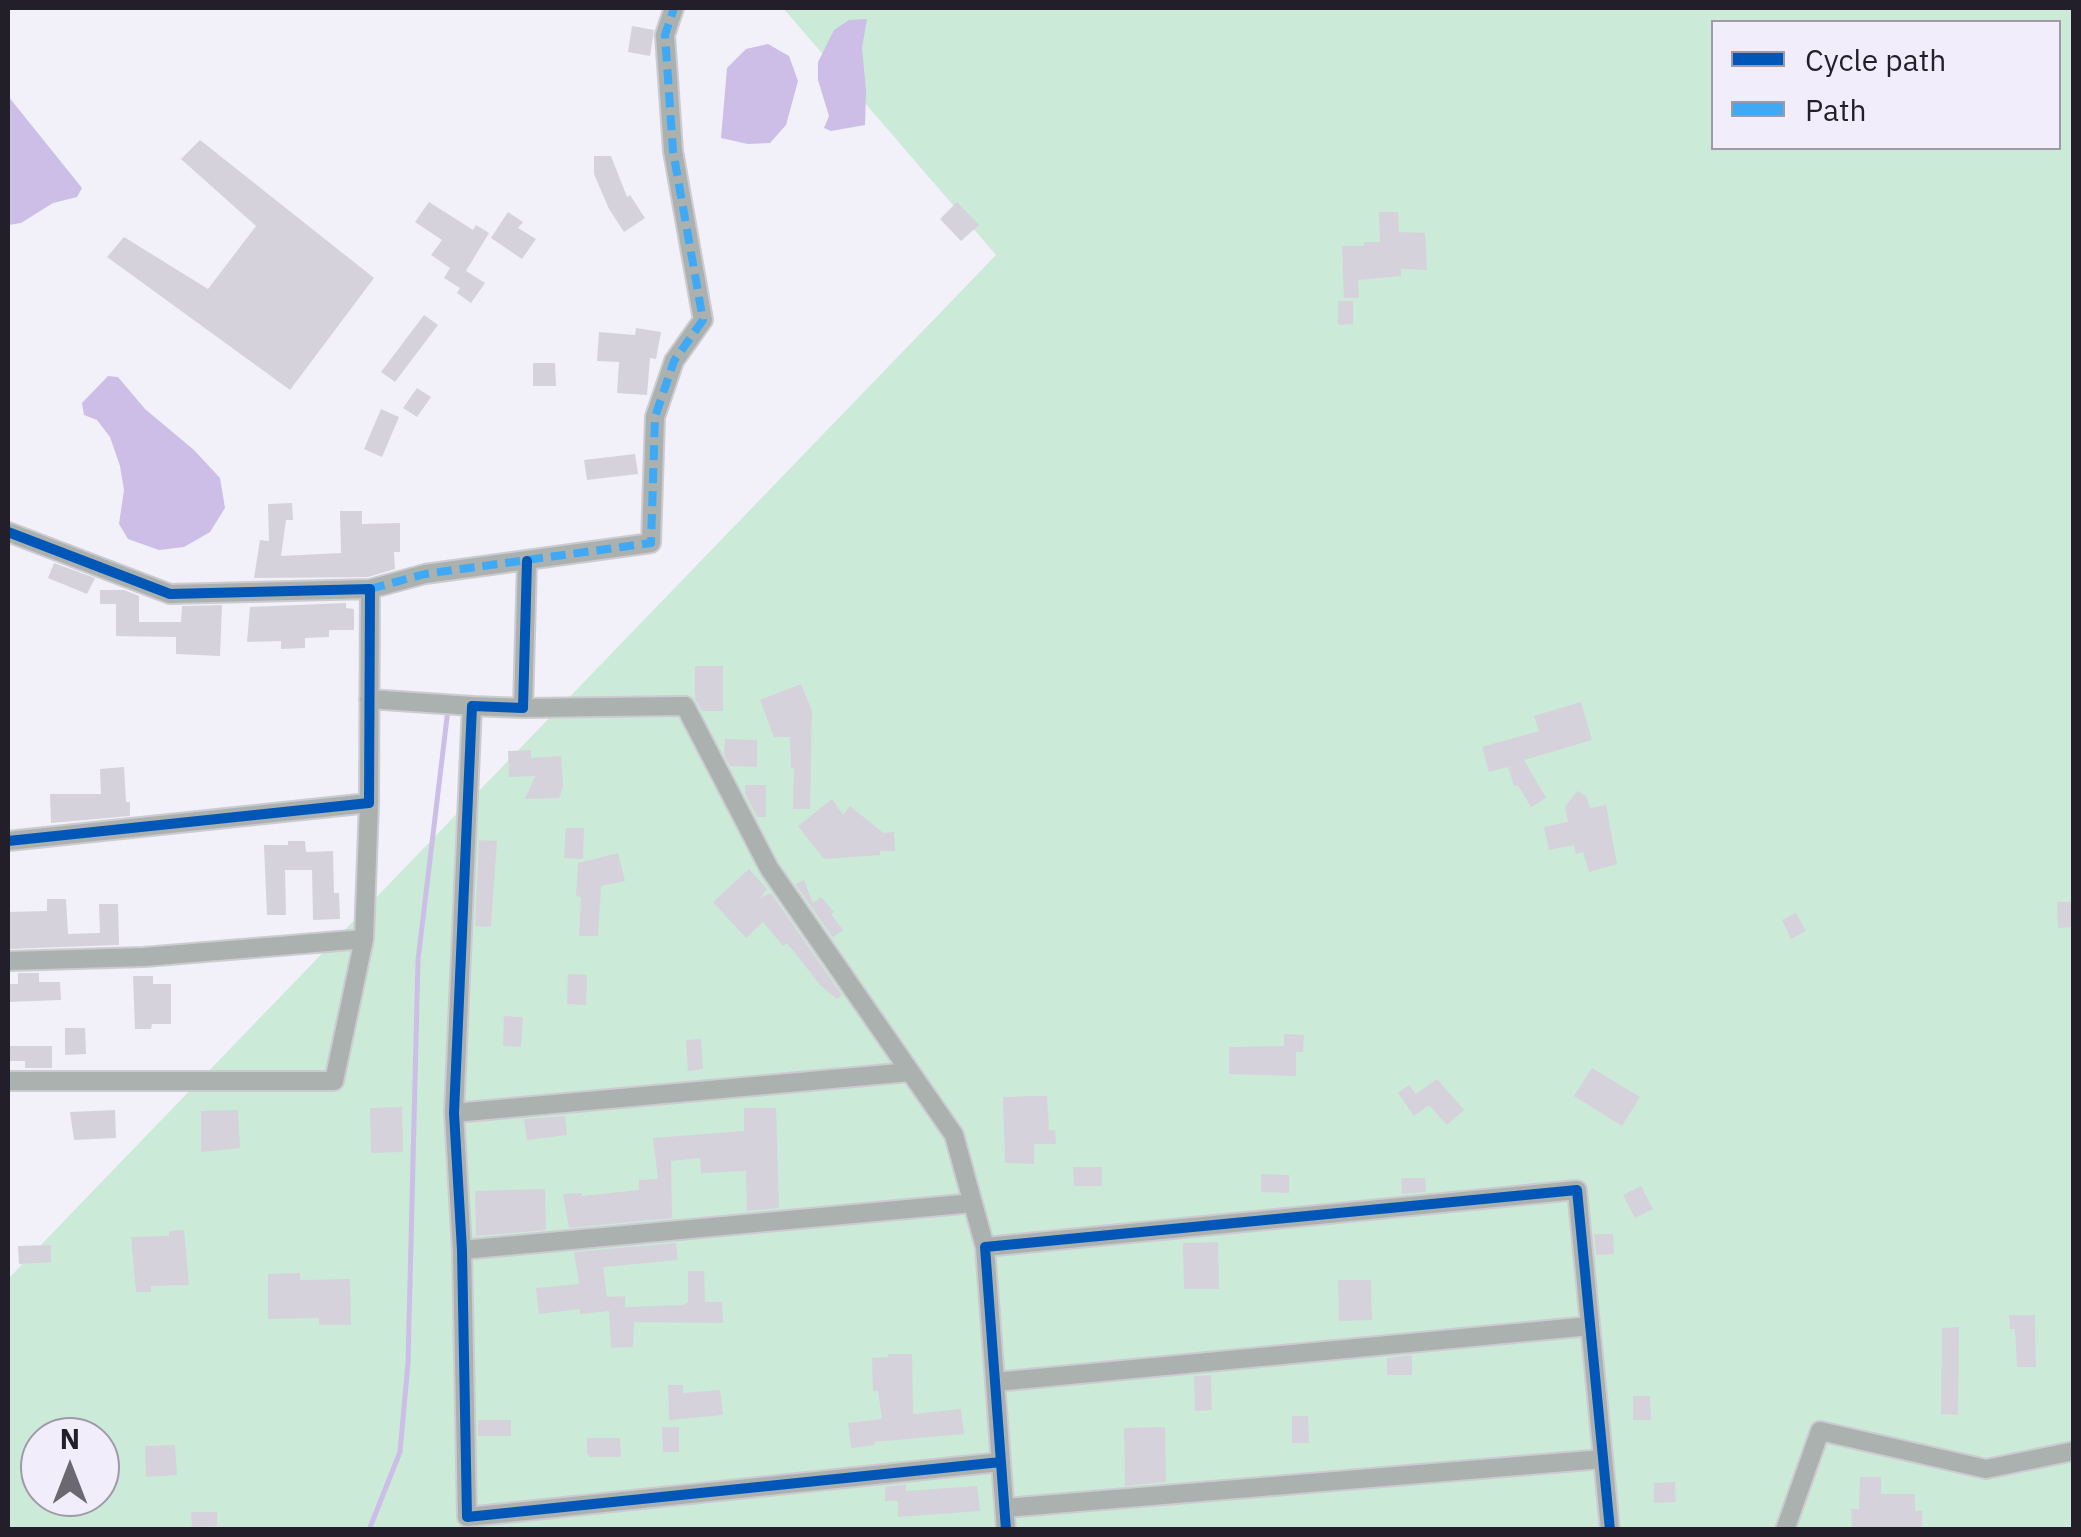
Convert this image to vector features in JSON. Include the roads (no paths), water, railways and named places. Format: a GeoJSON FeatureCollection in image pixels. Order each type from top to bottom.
{"type":"FeatureCollection","features":[{"type":"Feature","properties":{"kind":"street"},"geometry":{"type":"LineString","coordinates":[[8,532],[170,594],[370,588],[425,574],[650,543],[655,418],[674,361],[703,320],[673,151],[665,35],[674,8]]}},
{"type":"Feature","properties":{"kind":"street"},"geometry":{"type":"LineString","coordinates":[[524,708],[527,561]]}},
{"type":"Feature","properties":{"kind":"street"},"geometry":{"type":"LineString","coordinates":[[8,1081],[334,1081],[364,939],[370,588]]}},
{"type":"Feature","properties":{"kind":"street"},"geometry":{"type":"LineString","coordinates":[[369,699],[524,708],[685,706],[769,868],[954,1135],[986,1247],[1006,1530]]}},
{"type":"Feature","properties":{"kind":"street"},"geometry":{"type":"LineString","coordinates":[[472,706],[454,1113],[462,1250],[468,1517],[1001,1462]]}},
{"type":"Feature","properties":{"kind":"street"},"geometry":{"type":"LineString","coordinates":[[8,842],[369,803]]}},
{"type":"Feature","properties":{"kind":"street"},"geometry":{"type":"LineString","coordinates":[[8,961],[144,957],[364,939]]}},
{"type":"Feature","properties":{"kind":"street"},"geometry":{"type":"LineString","coordinates":[[454,1113],[910,1072]]}},
{"type":"Feature","properties":{"kind":"street"},"geometry":{"type":"LineString","coordinates":[[986,1247],[1578,1190],[1610,1530]]}},
{"type":"Feature","properties":{"kind":"street"},"geometry":{"type":"LineString","coordinates":[[462,1250],[973,1203]]}},
{"type":"Feature","properties":{"kind":"street"},"geometry":{"type":"LineString","coordinates":[[996,1382],[1590,1326]]}},
{"type":"Feature","properties":{"kind":"street"},"geometry":{"type":"LineString","coordinates":[[1784,1530],[1820,1431],[1986,1468],[2074,1452]]}},
{"type":"Feature","properties":{"kind":"street"},"geometry":{"type":"LineString","coordinates":[[1004,1508],[1603,1459]]}},
{"type":"Feature","properties":{"kind":"waterway"},"geometry":{"type":"LineString","coordinates":[[369,1530],[400,1452],[408,1363],[418,960],[448,709]]}}]}
